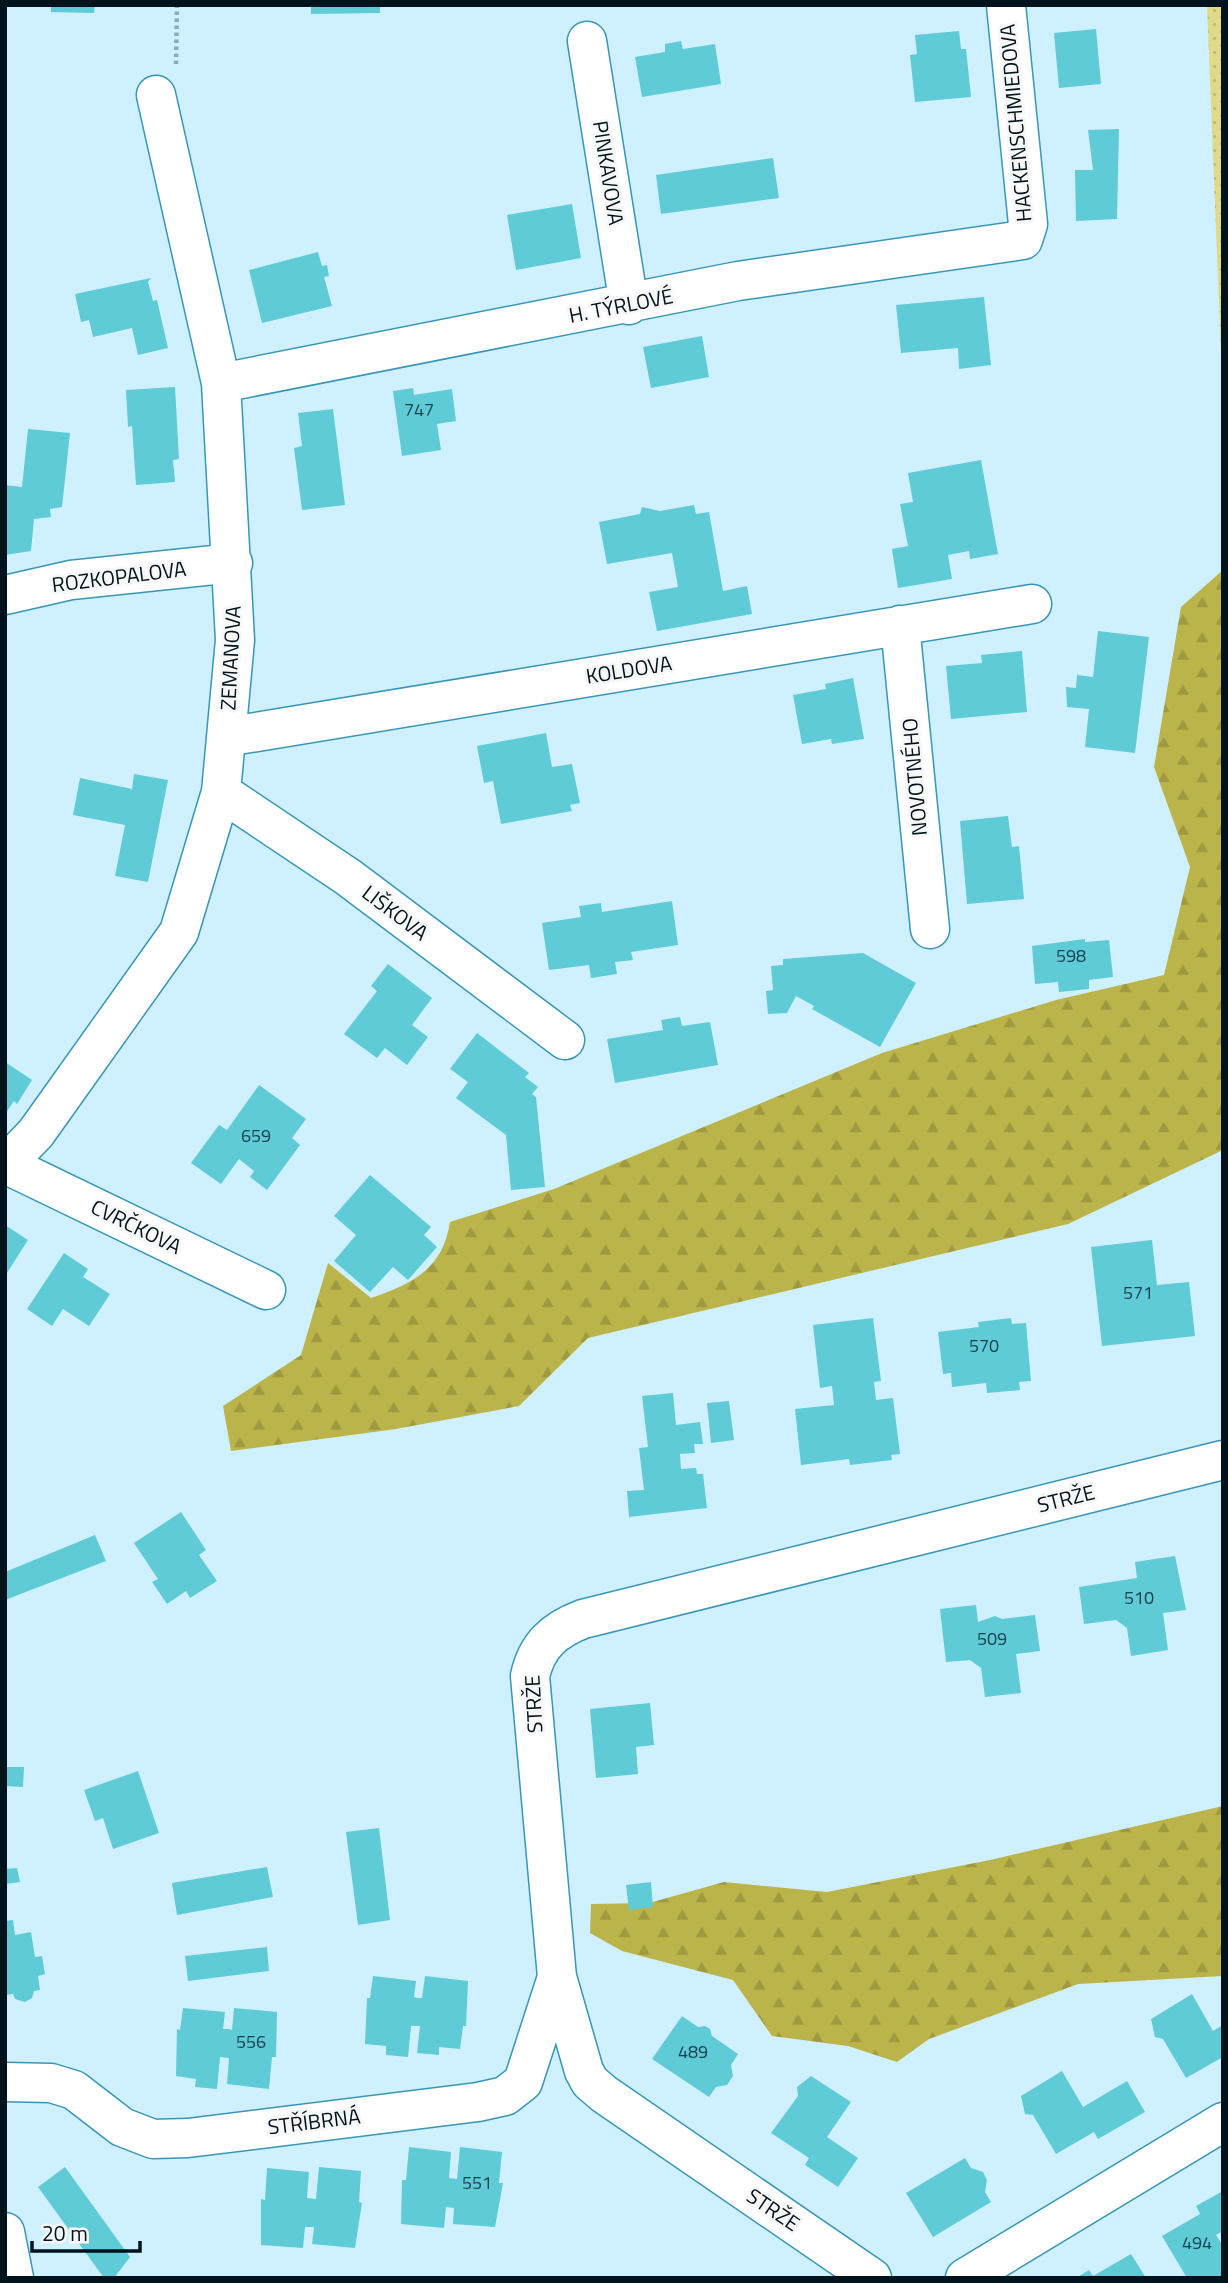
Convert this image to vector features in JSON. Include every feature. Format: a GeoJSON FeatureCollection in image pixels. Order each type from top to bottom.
{"type":"FeatureCollection","features":[{"type":"Feature","properties":{"kind":"street","name":"HACKENSCHMIEDOVA"},"geometry":{"type":"LineString","coordinates":[[1006,5],[1028,224],[1023,240]]}},
{"type":"Feature","properties":{"kind":"street","name":"PINKAVOVA"},"geometry":{"type":"LineString","coordinates":[[587,41],[629,305]]}},
{"type":"Feature","properties":{"kind":"street","name":"ZEMANOVA"},"geometry":{"type":"LineString","coordinates":[[6,1164],[36,1133],[179,932],[221,792],[235,640],[233,563],[221,383],[157,99]]}},
{"type":"Feature","properties":{"kind":"street","name":"H. TÝRLOVÉ"},"geometry":{"type":"LineString","coordinates":[[221,383],[629,305],[738,281],[1023,240]]}},
{"type":"Feature","properties":{"kind":"street","name":"ROZKOPALOVA"},"geometry":{"type":"LineString","coordinates":[[5,595],[71,580],[233,563]]}},
{"type":"Feature","properties":{"kind":"street","name":"KOLDOVA"},"geometry":{"type":"LineString","coordinates":[[226,737],[1032,604]]}},
{"type":"Feature","properties":{"kind":"street","name":"NOVOTNÉHO"},"geometry":{"type":"LineString","coordinates":[[900,625],[930,929]]}},
{"type":"Feature","properties":{"kind":"street","name":"LIŠKOVA"},"geometry":{"type":"LineString","coordinates":[[221,792],[348,877],[565,1040]]}},
{"type":"Feature","properties":{"kind":"street","name":"CVRČKOVA"},"geometry":{"type":"LineString","coordinates":[[6,1164],[266,1290]]}},
{"type":"Feature","properties":{"kind":"street","name":"STRŽE"},"geometry":{"type":"LineString","coordinates":[[872,2278],[590,2082],[575,2045],[557,1977],[530,1676],[534,1656],[560,1627],[583,1619],[1223,1460]]}},
{"type":"Feature","properties":{"kind":"street","name":"STŘÍBRNÁ"},"geometry":{"type":"LineString","coordinates":[[5,2081],[51,2083],[74,2090],[122,2127],[153,2138],[188,2138],[478,2102],[505,2096],[523,2082],[557,1977]]}},
{"type":"Feature","properties":{"kind":"street"},"geometry":{"type":"LineString","coordinates":[[965,2278],[1223,2122]]}},
{"type":"Feature","properties":{"kind":"street"},"geometry":{"type":"LineString","coordinates":[[5,2232],[14,2278]]}},
{"type":"Feature","properties":{"kind":"path"},"geometry":{"type":"LineString","coordinates":[[157,99],[176,83],[177,5]]}},
{"type":"Feature","properties":{"kind":"shaded area"},"geometry":{"type":"Polygon","coordinates":[[[1207,5],[1223,5],[1223,404],[1207,5]]]}},
{"type":"Feature","properties":{"kind":"green space"},"geometry":{"type":"Polygon","coordinates":[[[1223,570],[1223,1150],[1068,1224],[588,1338],[519,1406],[396,1429],[231,1451],[223,1406],[301,1355],[328,1263],[371,1298],[400,1287],[433,1263],[446,1238],[450,1222],[554,1189],[882,1053],[1056,1000],[1164,975],[1190,867],[1154,767],[1181,607],[1223,570]]]}},
{"type":"Feature","properties":{"kind":"green space"},"geometry":{"type":"Polygon","coordinates":[[[1223,1806],[1223,1976],[1078,1984],[929,2039],[897,2062],[848,2046],[772,2036],[733,1980],[622,1951],[590,1933],[591,1904],[649,1903],[724,1882],[827,1892],[990,1860],[1223,1806]]]}},
{"type":"Feature","properties":{"kind":"building"},"geometry":{"type":"Polygon","coordinates":[[[51,5],[95,5],[94,13],[51,12],[51,5]]]}},
{"type":"Feature","properties":{"kind":"building"},"geometry":{"type":"Polygon","coordinates":[[[311,5],[380,5],[380,13],[311,14],[311,5]]]}},
{"type":"Feature","properties":{"kind":"building"},"geometry":{"type":"Polygon","coordinates":[[[1096,29],[1101,84],[1059,88],[1054,33],[1096,29]]]}},
{"type":"Feature","properties":{"kind":"building"},"geometry":{"type":"Polygon","coordinates":[[[959,31],[961,49],[966,49],[971,97],[915,102],[910,55],[917,54],[915,35],[959,31]]]}},
{"type":"Feature","properties":{"kind":"building"},"geometry":{"type":"Polygon","coordinates":[[[681,41],[683,49],[715,44],[721,84],[642,97],[635,57],[665,52],[665,44],[681,41]]]}},
{"type":"Feature","properties":{"kind":"building"},"geometry":{"type":"Polygon","coordinates":[[[1119,129],[1117,219],[1076,221],[1075,170],[1093,170],[1088,130],[1119,129]]]}},
{"type":"Feature","properties":{"kind":"building"},"geometry":{"type":"Polygon","coordinates":[[[773,158],[779,198],[661,214],[656,175],[773,158]]]}},
{"type":"Feature","properties":{"kind":"building"},"geometry":{"type":"Polygon","coordinates":[[[572,204],[581,258],[516,270],[507,215],[572,204]]]}},
{"type":"Feature","properties":{"kind":"building"},"geometry":{"type":"Polygon","coordinates":[[[318,252],[322,266],[327,265],[329,276],[324,277],[332,306],[262,323],[249,270],[318,252]]]}},
{"type":"Feature","properties":{"kind":"building"},"geometry":{"type":"Polygon","coordinates":[[[151,278],[148,282],[153,301],[157,300],[168,348],[138,355],[132,328],[93,337],[89,320],[81,322],[75,294],[151,278]]]}},
{"type":"Feature","properties":{"kind":"building"},"geometry":{"type":"Polygon","coordinates":[[[984,297],[991,365],[959,369],[958,348],[901,353],[896,305],[984,297]]]}},
{"type":"Feature","properties":{"kind":"building"},"geometry":{"type":"Polygon","coordinates":[[[702,336],[709,377],[651,388],[643,347],[702,336]]]}},
{"type":"Feature","properties":{"kind":"building"},"geometry":{"type":"Polygon","coordinates":[[[175,387],[179,459],[173,460],[175,482],[136,485],[132,426],[128,427],[126,390],[175,387]]]}},
{"type":"Feature","properties":{"kind":"building"},"geometry":{"type":"Polygon","coordinates":[[[413,388],[414,395],[452,389],[456,421],[437,424],[441,450],[402,456],[393,391],[413,388]]]}},
{"type":"Feature","properties":{"kind":"building"},"geometry":{"type":"Polygon","coordinates":[[[333,409],[345,505],[302,510],[294,448],[302,446],[298,413],[333,409]]]}},
{"type":"Feature","properties":{"kind":"building"},"geometry":{"type":"Polygon","coordinates":[[[28,429],[70,433],[62,507],[50,509],[51,517],[34,519],[31,551],[5,555],[5,485],[22,487],[28,429]]]}},
{"type":"Feature","properties":{"kind":"building"},"geometry":{"type":"Polygon","coordinates":[[[981,460],[998,554],[970,559],[969,551],[948,555],[952,579],[898,588],[892,549],[908,546],[900,504],[913,502],[908,473],[981,460]]]}},
{"type":"Feature","properties":{"kind":"building"},"geometry":{"type":"Polygon","coordinates":[[[694,505],[696,514],[709,512],[723,591],[747,586],[752,614],[657,631],[649,592],[678,587],[672,553],[607,564],[599,522],[640,514],[642,507],[660,511],[694,505]]]}},
{"type":"Feature","properties":{"kind":"building"},"geometry":{"type":"Polygon","coordinates":[[[1098,631],[1149,637],[1135,753],[1085,747],[1089,709],[1067,707],[1066,687],[1076,688],[1077,675],[1093,677],[1098,631]]]}},
{"type":"Feature","properties":{"kind":"building"},"geometry":{"type":"Polygon","coordinates":[[[1022,651],[1027,712],[951,719],[946,666],[982,663],[981,655],[1022,651]]]}},
{"type":"Feature","properties":{"kind":"building"},"geometry":{"type":"Polygon","coordinates":[[[853,678],[864,739],[832,744],[831,739],[802,744],[793,695],[826,689],[825,684],[853,678]]]}},
{"type":"Feature","properties":{"kind":"building"},"geometry":{"type":"Polygon","coordinates":[[[546,733],[552,767],[572,764],[580,803],[570,805],[572,811],[501,824],[493,781],[484,783],[477,746],[546,733]]]}},
{"type":"Feature","properties":{"kind":"building"},"geometry":{"type":"Polygon","coordinates":[[[134,774],[168,780],[148,882],[115,876],[125,825],[73,815],[80,778],[132,789],[134,774]]]}},
{"type":"Feature","properties":{"kind":"building"},"geometry":{"type":"Polygon","coordinates":[[[1008,816],[1012,847],[1019,846],[1024,899],[967,904],[960,821],[1008,816]]]}},
{"type":"Feature","properties":{"kind":"building"},"geometry":{"type":"Polygon","coordinates":[[[672,901],[678,945],[631,952],[633,960],[615,962],[617,974],[591,978],[589,965],[549,970],[542,923],[581,917],[579,906],[601,903],[602,912],[672,901]]]}},
{"type":"Feature","properties":{"kind":"building"},"geometry":{"type":"Polygon","coordinates":[[[1085,939],[1085,942],[1109,940],[1113,977],[1089,980],[1089,989],[1059,992],[1058,982],[1035,984],[1032,946],[1085,939]]]}},
{"type":"Feature","properties":{"kind":"building"},"geometry":{"type":"Polygon","coordinates":[[[863,953],[916,983],[880,1047],[812,1009],[814,1006],[796,996],[787,1013],[768,1014],[766,991],[773,990],[771,966],[783,965],[783,959],[863,953]]]}},
{"type":"Feature","properties":{"kind":"building"},"geometry":{"type":"Polygon","coordinates":[[[388,964],[432,998],[412,1025],[428,1037],[407,1065],[385,1048],[377,1058],[344,1034],[377,991],[371,986],[388,964]]]}},
{"type":"Feature","properties":{"kind":"building"},"geometry":{"type":"Polygon","coordinates":[[[680,1017],[682,1026],[710,1022],[718,1065],[615,1083],[607,1039],[663,1030],[661,1020],[680,1017]]]}},
{"type":"Feature","properties":{"kind":"building"},"geometry":{"type":"Polygon","coordinates":[[[477,1033],[529,1073],[525,1077],[538,1087],[532,1094],[536,1097],[545,1187],[511,1190],[506,1135],[456,1098],[468,1082],[450,1069],[477,1033]]]}},
{"type":"Feature","properties":{"kind":"building"},"geometry":{"type":"Polygon","coordinates":[[[5,1062],[32,1080],[17,1104],[14,1101],[5,1114],[5,1062]]]}},
{"type":"Feature","properties":{"kind":"building"},"geometry":{"type":"Polygon","coordinates":[[[259,1085],[306,1119],[292,1138],[300,1145],[267,1190],[250,1177],[254,1171],[239,1159],[221,1184],[191,1163],[219,1125],[227,1130],[259,1085]]]}},
{"type":"Feature","properties":{"kind":"building"},"geometry":{"type":"Polygon","coordinates":[[[370,1175],[431,1227],[424,1235],[437,1247],[408,1280],[393,1267],[370,1292],[334,1261],[356,1235],[334,1216],[370,1175]]]}},
{"type":"Feature","properties":{"kind":"building"},"geometry":{"type":"Polygon","coordinates":[[[5,1225],[28,1240],[5,1276],[5,1225]]]}},
{"type":"Feature","properties":{"kind":"building"},"geometry":{"type":"Polygon","coordinates":[[[1152,1240],[1157,1285],[1189,1282],[1195,1336],[1102,1346],[1091,1247],[1152,1240]]]}},
{"type":"Feature","properties":{"kind":"building"},"geometry":{"type":"Polygon","coordinates":[[[64,1253],[88,1269],[83,1277],[110,1294],[89,1326],[63,1309],[52,1326],[27,1309],[64,1253]]]}},
{"type":"Feature","properties":{"kind":"building"},"geometry":{"type":"Polygon","coordinates":[[[873,1318],[881,1381],[874,1382],[876,1400],[893,1398],[900,1454],[891,1455],[892,1460],[850,1465],[849,1459],[801,1465],[795,1409],[834,1405],[832,1386],[820,1388],[813,1325],[873,1318]]]}},
{"type":"Feature","properties":{"kind":"building"},"geometry":{"type":"Polygon","coordinates":[[[1011,1318],[1012,1324],[1026,1323],[1031,1381],[1019,1382],[1020,1390],[987,1393],[986,1383],[952,1387],[951,1373],[943,1374],[938,1332],[979,1327],[978,1322],[1011,1318]]]}},
{"type":"Feature","properties":{"kind":"building"},"geometry":{"type":"Polygon","coordinates":[[[673,1393],[676,1425],[700,1422],[703,1444],[694,1444],[695,1453],[680,1454],[681,1469],[696,1468],[697,1474],[703,1474],[707,1508],[629,1517],[627,1491],[644,1490],[639,1448],[648,1447],[642,1396],[673,1393]]]}},
{"type":"Feature","properties":{"kind":"building"},"geometry":{"type":"Polygon","coordinates":[[[729,1401],[734,1440],[711,1443],[707,1403],[729,1401]]]}},
{"type":"Feature","properties":{"kind":"building"},"geometry":{"type":"Polygon","coordinates":[[[181,1512],[206,1550],[199,1555],[217,1581],[190,1598],[186,1591],[167,1604],[152,1582],[158,1579],[134,1543],[181,1512]]]}},
{"type":"Feature","properties":{"kind":"building"},"geometry":{"type":"Polygon","coordinates":[[[95,1535],[106,1561],[5,1600],[5,1572],[95,1535]]]}},
{"type":"Feature","properties":{"kind":"building"},"geometry":{"type":"Polygon","coordinates":[[[1175,1556],[1186,1610],[1163,1613],[1168,1650],[1131,1656],[1127,1628],[1116,1620],[1084,1624],[1079,1587],[1137,1578],[1135,1562],[1175,1556]]]}},
{"type":"Feature","properties":{"kind":"building"},"geometry":{"type":"Polygon","coordinates":[[[976,1605],[978,1622],[995,1616],[1002,1619],[1035,1615],[1040,1651],[1016,1654],[1021,1693],[985,1697],[981,1668],[970,1660],[946,1662],[940,1609],[976,1605]]]}},
{"type":"Feature","properties":{"kind":"building"},"geometry":{"type":"Polygon","coordinates":[[[650,1703],[654,1745],[636,1747],[638,1774],[596,1778],[590,1709],[650,1703]]]}},
{"type":"Feature","properties":{"kind":"building"},"geometry":{"type":"Polygon","coordinates":[[[5,1767],[24,1767],[23,1787],[5,1786],[5,1767]]]}},
{"type":"Feature","properties":{"kind":"building"},"geometry":{"type":"Polygon","coordinates":[[[138,1771],[159,1833],[113,1849],[103,1818],[95,1821],[84,1790],[138,1771]]]}},
{"type":"Feature","properties":{"kind":"building"},"geometry":{"type":"Polygon","coordinates":[[[379,1828],[390,1920],[358,1925],[346,1832],[379,1828]]]}},
{"type":"Feature","properties":{"kind":"building"},"geometry":{"type":"Polygon","coordinates":[[[267,1867],[273,1897],[177,1915],[172,1883],[267,1867]]]}},
{"type":"Feature","properties":{"kind":"building"},"geometry":{"type":"Polygon","coordinates":[[[17,1868],[20,1882],[5,1884],[5,1869],[17,1868]]]}},
{"type":"Feature","properties":{"kind":"building"},"geometry":{"type":"Polygon","coordinates":[[[651,1882],[653,1907],[629,1910],[626,1885],[651,1882]]]}},
{"type":"Feature","properties":{"kind":"building"},"geometry":{"type":"Polygon","coordinates":[[[13,1920],[15,1935],[31,1932],[35,1957],[42,1956],[45,1974],[38,1976],[40,1990],[34,1991],[32,1998],[25,2002],[15,1999],[13,1994],[5,1995],[5,1921],[13,1920]]]}},
{"type":"Feature","properties":{"kind":"building"},"geometry":{"type":"Polygon","coordinates":[[[267,1947],[269,1971],[188,1981],[185,1956],[267,1947]]]}},
{"type":"Feature","properties":{"kind":"building"},"geometry":{"type":"Polygon","coordinates":[[[373,1976],[416,1981],[414,1997],[418,1998],[422,1998],[425,1976],[468,1981],[466,2026],[463,2026],[460,2049],[439,2047],[439,2055],[417,2053],[420,2026],[411,2026],[408,2057],[386,2055],[386,2046],[365,2044],[367,1998],[370,1998],[373,1976]]]}},
{"type":"Feature","properties":{"kind":"building"},"geometry":{"type":"Polygon","coordinates":[[[1192,1994],[1213,2031],[1223,2025],[1223,2057],[1186,2078],[1163,2039],[1155,2037],[1151,2019],[1192,1994]]]}},
{"type":"Feature","properties":{"kind":"building"},"geometry":{"type":"Polygon","coordinates":[[[183,2008],[225,2012],[223,2029],[232,2030],[234,2008],[277,2012],[276,2057],[272,2057],[269,2089],[227,2084],[229,2058],[220,2057],[217,2089],[195,2087],[196,2079],[176,2076],[177,2029],[180,2030],[183,2008]]]}},
{"type":"Feature","properties":{"kind":"building"},"geometry":{"type":"Polygon","coordinates":[[[682,2016],[698,2027],[705,2026],[710,2029],[712,2036],[738,2054],[731,2065],[733,2076],[727,2085],[716,2087],[709,2097],[652,2059],[682,2016]]]}},
{"type":"Feature","properties":{"kind":"building"},"geometry":{"type":"Polygon","coordinates":[[[1062,2071],[1083,2107],[1127,2081],[1145,2112],[1098,2139],[1094,2132],[1056,2154],[1033,2115],[1025,2114],[1021,2096],[1062,2071]]]}},
{"type":"Feature","properties":{"kind":"building"},"geometry":{"type":"Polygon","coordinates":[[[811,2076],[851,2102],[827,2137],[858,2158],[838,2187],[805,2165],[809,2158],[771,2133],[798,2096],[797,2087],[811,2076]]]}},
{"type":"Feature","properties":{"kind":"building"},"geometry":{"type":"Polygon","coordinates":[[[409,2147],[451,2152],[449,2178],[457,2179],[460,2147],[502,2152],[499,2183],[503,2183],[495,2227],[453,2224],[454,2208],[446,2207],[444,2228],[401,2224],[402,2180],[406,2180],[409,2147]]]}},
{"type":"Feature","properties":{"kind":"building"},"geometry":{"type":"Polygon","coordinates":[[[965,2158],[971,2168],[983,2172],[987,2180],[985,2192],[991,2202],[933,2237],[906,2193],[965,2158]]]}},
{"type":"Feature","properties":{"kind":"building"},"geometry":{"type":"Polygon","coordinates":[[[65,2167],[130,2257],[114,2278],[104,2278],[38,2187],[65,2167]]]}},
{"type":"Feature","properties":{"kind":"building"},"geometry":{"type":"Polygon","coordinates":[[[319,2167],[361,2171],[359,2202],[362,2203],[355,2248],[312,2244],[314,2227],[305,2227],[303,2248],[261,2245],[261,2199],[265,2200],[267,2168],[309,2172],[307,2198],[316,2199],[319,2167]]]}},
{"type":"Feature","properties":{"kind":"building"},"geometry":{"type":"Polygon","coordinates":[[[1223,2191],[1223,2231],[1216,2235],[1223,2246],[1223,2278],[1187,2278],[1162,2236],[1200,2214],[1196,2206],[1223,2191]]]}},
{"type":"Feature","properties":{"kind":"building"},"geometry":{"type":"Polygon","coordinates":[[[1131,2254],[1146,2278],[1076,2278],[1089,2270],[1093,2276],[1131,2254]]]}}]}
